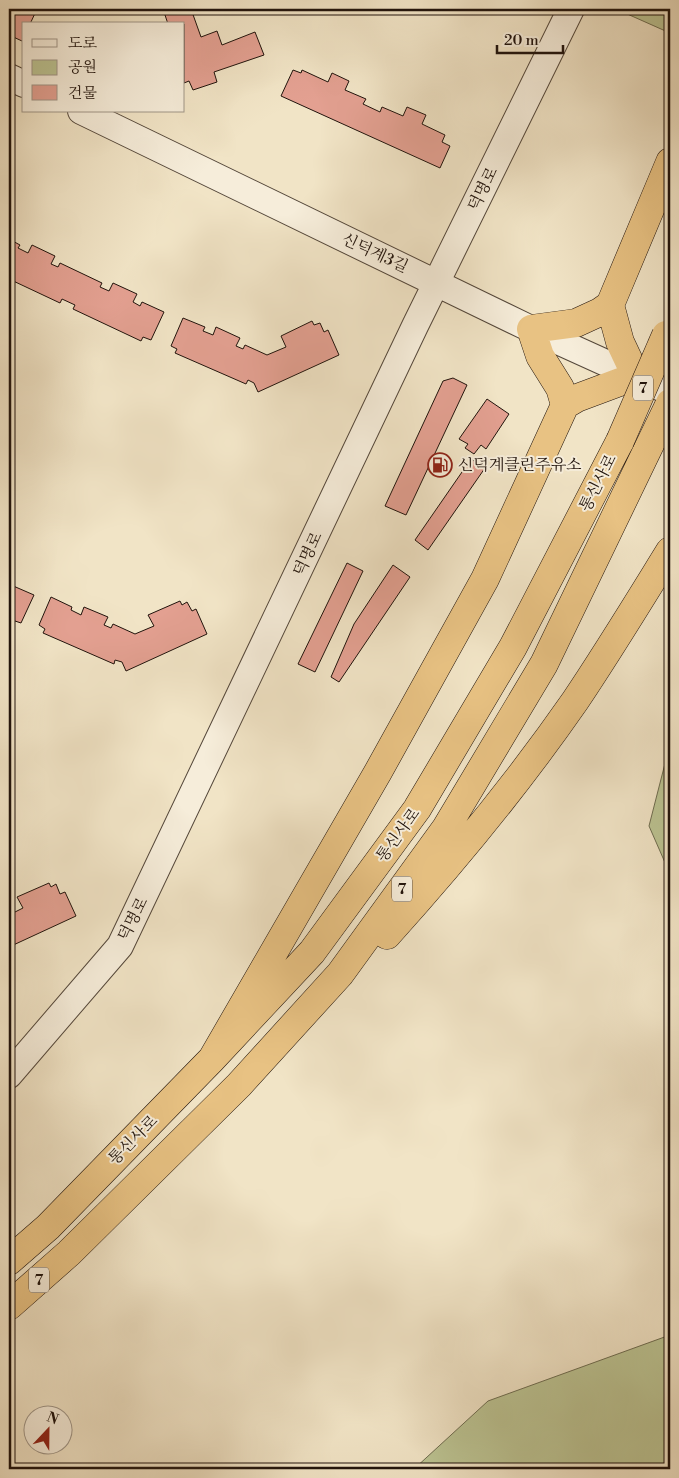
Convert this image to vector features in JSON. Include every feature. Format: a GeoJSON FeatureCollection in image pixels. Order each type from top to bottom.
{"type":"FeatureCollection","features":[{"type":"Feature","properties":{"kind":"highway"},"geometry":{"type":"LineString","coordinates":[[565,406],[560,388],[540,356],[531,329],[576,323],[600,312],[610,305],[670,162]]}},
{"type":"Feature","properties":{"kind":"highway"},"geometry":{"type":"LineString","coordinates":[[212,1060],[378,772],[485,579],[565,406],[577,398],[636,376],[620,342],[610,305]]}},
{"type":"Feature","properties":{"kind":"highway","name":"통신사로"},"geometry":{"type":"LineString","coordinates":[[9,1261],[48,1227],[212,1060],[312,952],[417,809],[513,647],[620,441],[668,330]]}},
{"type":"Feature","properties":{"kind":"highway","name":"통신사로"},"geometry":{"type":"LineString","coordinates":[[9,1306],[69,1253],[239,1085],[340,974],[446,828],[544,664],[670,403]]}},
{"type":"Feature","properties":{"kind":"highway"},"geometry":{"type":"LineString","coordinates":[[239,1085],[299,1034],[473,836],[575,701],[670,551]]}},
{"type":"Feature","properties":{"kind":"street","name":"덕명로"},"geometry":{"type":"LineString","coordinates":[[9,1075],[120,946],[437,282],[571,9]]}},
{"type":"Feature","properties":{"kind":"street"},"geometry":{"type":"LineString","coordinates":[[9,77],[22,83]]}},
{"type":"Feature","properties":{"kind":"street","name":"신덕계3길"},"geometry":{"type":"LineString","coordinates":[[83,112],[531,329],[670,392]]}},
{"type":"Feature","properties":{"kind":"green space"},"geometry":{"type":"Polygon","coordinates":[[[616,9],[670,9],[670,33],[616,9]]]}},
{"type":"Feature","properties":{"kind":"green space"},"geometry":{"type":"Polygon","coordinates":[[[670,744],[670,874],[649,826],[670,744]]]}},
{"type":"Feature","properties":{"kind":"green space"},"geometry":{"type":"Polygon","coordinates":[[[670,1335],[670,1469],[414,1469],[488,1401],[670,1335]]]}},
{"type":"Feature","properties":{"kind":"building"},"geometry":{"type":"Polygon","coordinates":[[[9,9],[37,9],[31,22],[22,22],[22,41],[9,35],[9,9]]]}},
{"type":"Feature","properties":{"kind":"building"},"geometry":{"type":"Polygon","coordinates":[[[163,9],[191,9],[201,37],[217,31],[222,45],[255,32],[264,55],[214,72],[217,82],[193,90],[189,81],[185,83],[185,22],[167,22],[163,9]]]}},
{"type":"Feature","properties":{"kind":"building"},"geometry":{"type":"Polygon","coordinates":[[[293,70],[301,73],[302,70],[328,82],[332,73],[349,81],[345,90],[366,99],[363,104],[380,112],[382,107],[403,116],[407,107],[426,115],[422,124],[445,135],[442,142],[450,146],[440,168],[281,96],[293,70]]]}},
{"type":"Feature","properties":{"kind":"building"},"geometry":{"type":"Polygon","coordinates":[[[9,239],[20,245],[18,248],[28,253],[32,245],[55,256],[51,264],[58,267],[60,263],[102,283],[100,287],[109,291],[113,283],[137,294],[133,302],[140,306],[142,302],[164,312],[151,340],[143,337],[141,341],[73,309],[75,305],[62,299],[60,303],[9,279],[9,239]]]}},
{"type":"Feature","properties":{"kind":"building"},"geometry":{"type":"Polygon","coordinates":[[[183,318],[205,327],[203,331],[213,335],[216,327],[240,338],[236,346],[243,349],[245,345],[267,355],[286,347],[281,336],[312,321],[314,325],[320,323],[324,332],[328,330],[339,355],[258,392],[254,383],[248,380],[246,384],[175,353],[177,349],[171,346],[183,318]]]}},
{"type":"Feature","properties":{"kind":"building"},"geometry":{"type":"Polygon","coordinates":[[[453,378],[467,385],[406,515],[385,506],[443,381],[453,378]]]}},
{"type":"Feature","properties":{"kind":"building"},"geometry":{"type":"Polygon","coordinates":[[[487,399],[509,414],[486,449],[481,445],[474,454],[465,448],[468,444],[459,439],[487,399]]]}},
{"type":"Feature","properties":{"kind":"building"},"geometry":{"type":"Polygon","coordinates":[[[471,459],[485,468],[428,550],[415,540],[471,459]]]}},
{"type":"Feature","properties":{"kind":"building"},"geometry":{"type":"Polygon","coordinates":[[[347,563],[363,571],[315,672],[298,664],[347,563]]]}},
{"type":"Feature","properties":{"kind":"building"},"geometry":{"type":"Polygon","coordinates":[[[393,565],[410,577],[339,682],[331,677],[354,624],[393,565]]]}},
{"type":"Feature","properties":{"kind":"building"},"geometry":{"type":"Polygon","coordinates":[[[11,585],[34,595],[21,623],[12,620],[9,623],[9,588],[11,585]]]}},
{"type":"Feature","properties":{"kind":"building"},"geometry":{"type":"Polygon","coordinates":[[[51,597],[72,607],[71,610],[81,615],[84,607],[108,617],[104,625],[111,628],[113,624],[135,634],[154,626],[148,615],[180,601],[182,605],[187,602],[192,611],[196,609],[207,634],[126,671],[122,662],[115,660],[114,664],[43,633],[45,629],[39,625],[51,597]]]}},
{"type":"Feature","properties":{"kind":"building"},"geometry":{"type":"Polygon","coordinates":[[[49,883],[51,887],[56,884],[60,894],[65,892],[76,916],[9,947],[9,915],[23,908],[17,897],[49,883]]]}},
{"type":"Feature","properties":{"kind":"place","name":"신덕계클린주유소"},"geometry":{"type":"Point","coordinates":[440,465]}}]}
